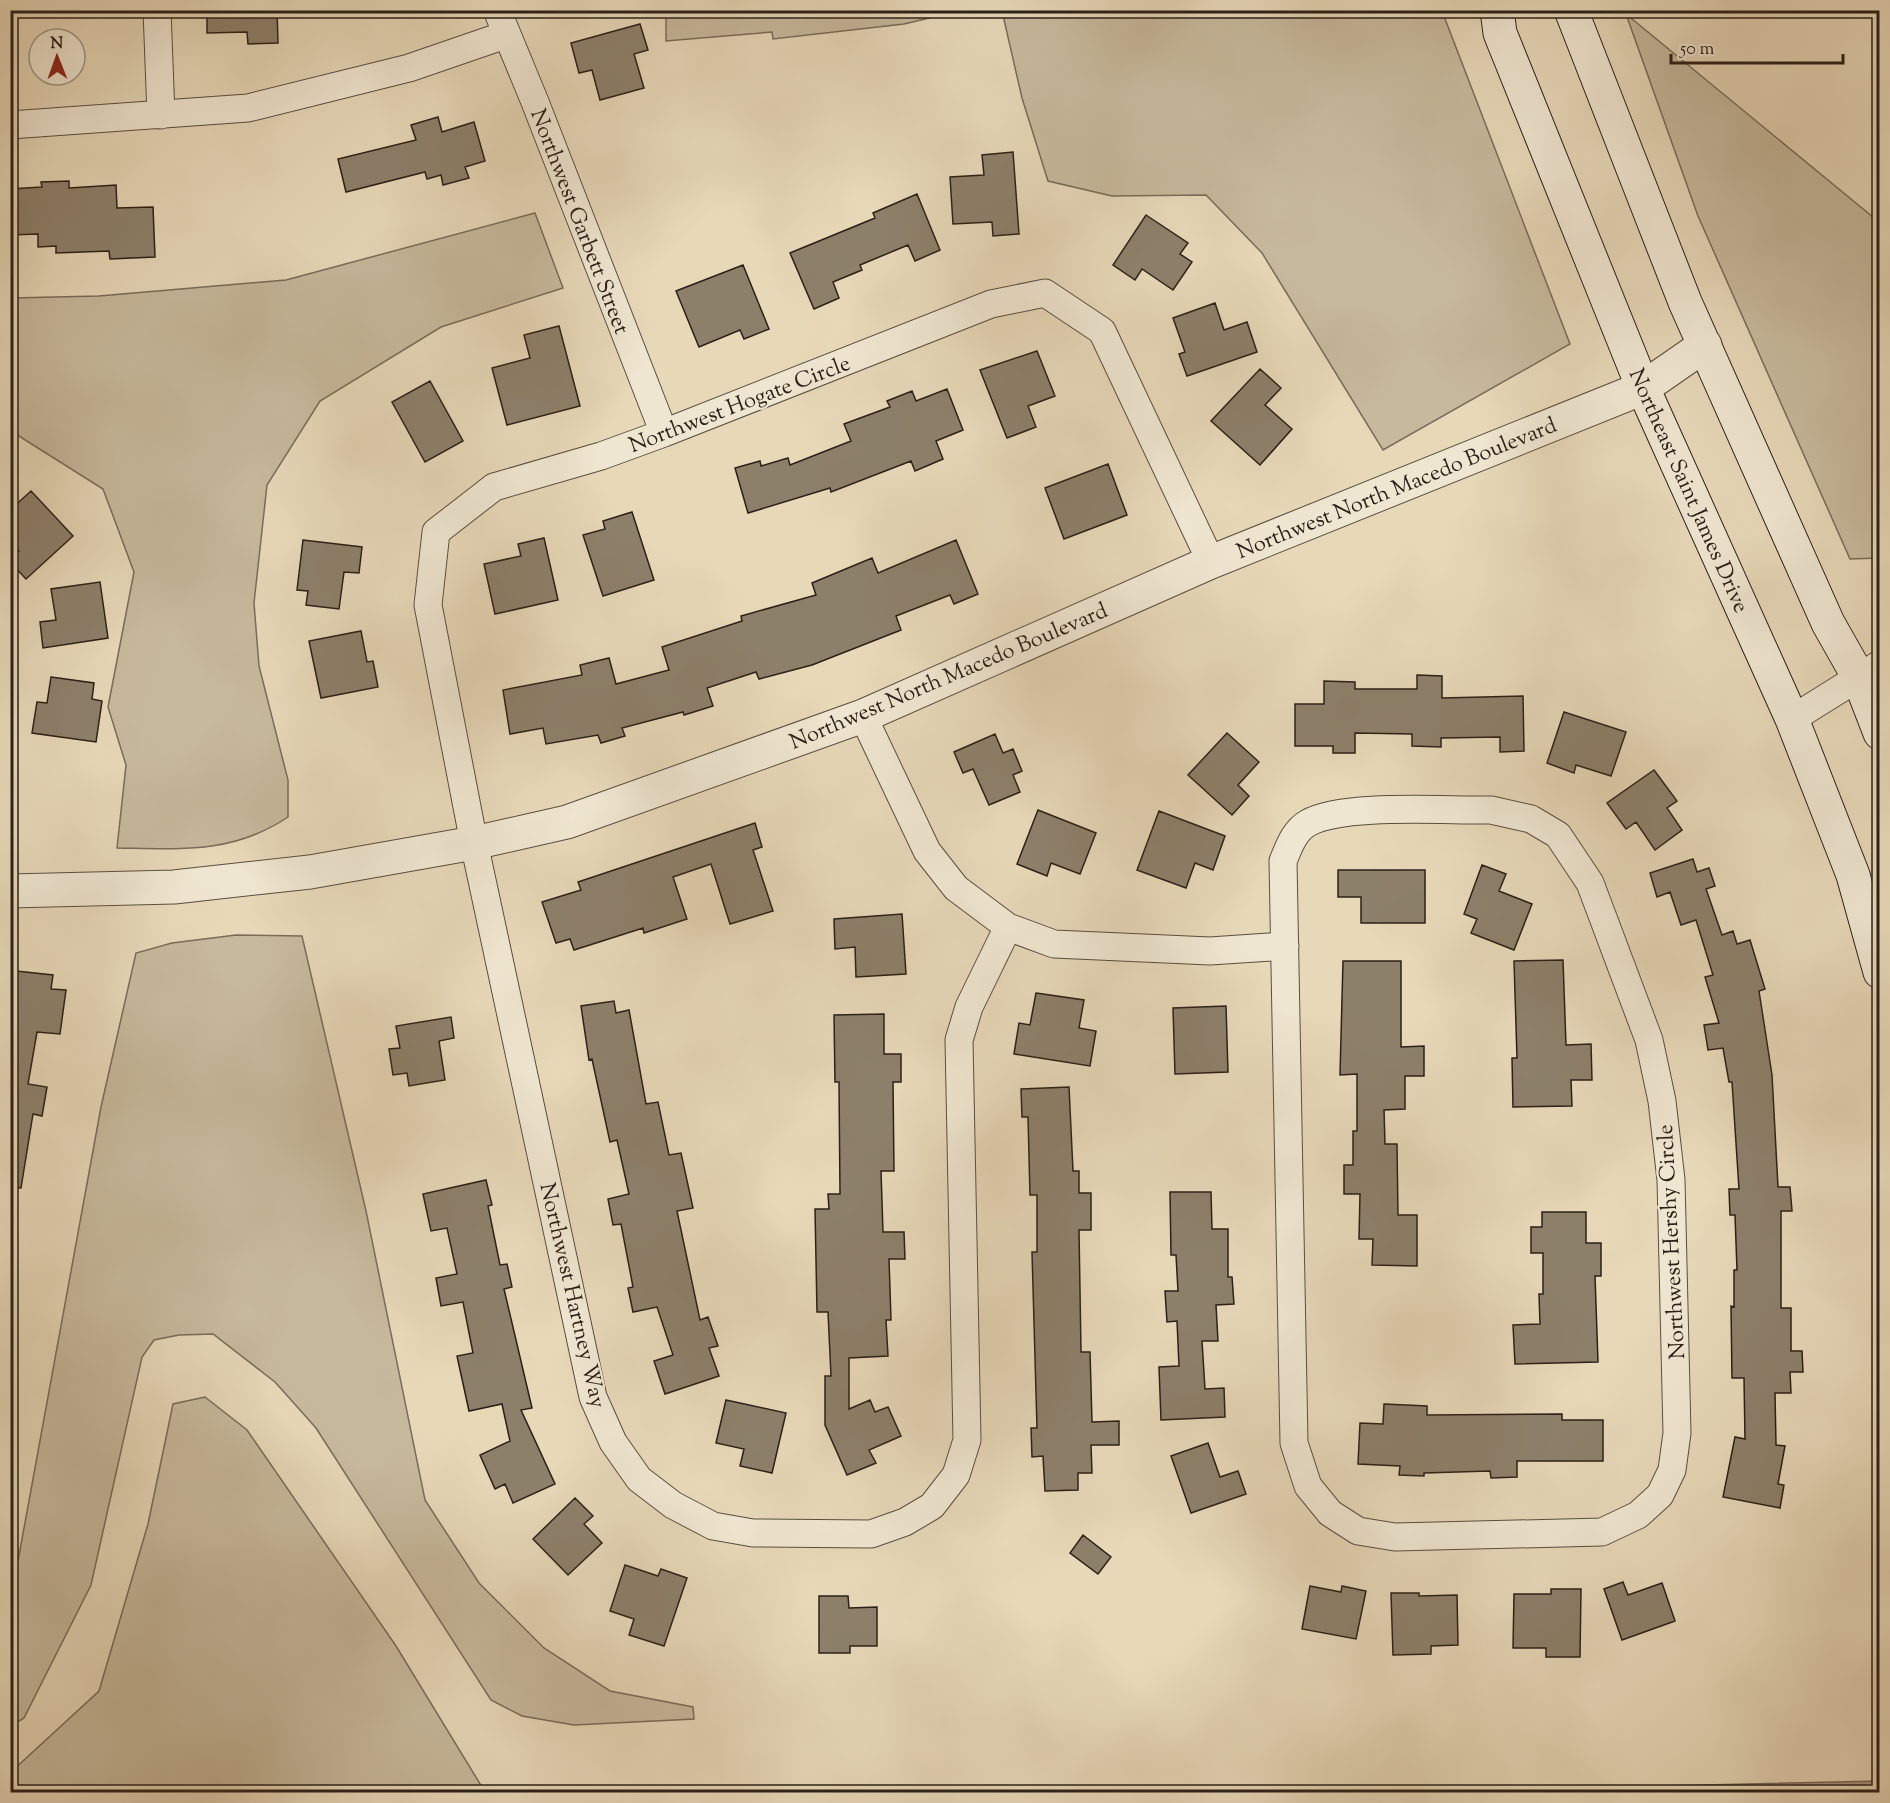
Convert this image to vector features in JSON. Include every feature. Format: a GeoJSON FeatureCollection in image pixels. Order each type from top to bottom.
{"type":"FeatureCollection","features":[{"type":"Feature","properties":{"kind":"main road","name":"Northeast Saint James Drive"},"geometry":{"type":"LineString","coordinates":[[1497,10],[1500,33],[1643,387],[1792,718],[1853,875],[1880,972]]}},
{"type":"Feature","properties":{"kind":"main road"},"geometry":{"type":"LineString","coordinates":[[1571,10],[1705,345],[1828,623],[1869,670],[1880,733]]}},
{"type":"Feature","properties":{"kind":"main road","name":"Northwest North Macedo Boulevard"},"geometry":{"type":"LineString","coordinates":[[10,891],[174,886],[310,872],[474,843],[567,822],[863,716],[1211,562],[1643,387],[1705,345]]}},
{"type":"Feature","properties":{"kind":"street"},"geometry":{"type":"LineString","coordinates":[[157,10],[161,115]]}},
{"type":"Feature","properties":{"kind":"street"},"geometry":{"type":"LineString","coordinates":[[10,124],[248,108],[409,68],[501,23]]}},
{"type":"Feature","properties":{"kind":"street","name":"Northwest Garbett Street"},"geometry":{"type":"LineString","coordinates":[[501,23],[535,102],[664,433]]}},
{"type":"Feature","properties":{"kind":"street","name":"Northwest Hogate Circle"},"geometry":{"type":"LineString","coordinates":[[474,843],[428,605],[436,532],[494,487],[601,456],[664,433],[991,303],[1045,293],[1102,331],[1211,562]]}},
{"type":"Feature","properties":{"kind":"street"},"geometry":{"type":"LineString","coordinates":[[1792,718],[1869,670]]}},
{"type":"Feature","properties":{"kind":"street"},"geometry":{"type":"LineString","coordinates":[[863,716],[927,851],[956,888],[1008,927],[1054,944],[1210,951],[1285,946]]}},
{"type":"Feature","properties":{"kind":"street","name":"Northwest Hershy Circle"},"geometry":{"type":"LineString","coordinates":[[1491,810],[1531,819],[1558,835],[1590,883],[1649,1040],[1662,1101],[1671,1180],[1677,1433],[1672,1470],[1660,1495],[1638,1515],[1602,1532],[1395,1538],[1358,1531],[1330,1513],[1308,1486],[1294,1443],[1285,946],[1283,861],[1294,836],[1307,824],[1340,812],[1491,810]]}},
{"type":"Feature","properties":{"kind":"street","name":"Northwest Hartney Way"},"geometry":{"type":"LineString","coordinates":[[474,843],[593,1397],[613,1442],[639,1479],[673,1505],[713,1526],[753,1533],[871,1534],[905,1522],[932,1506],[956,1475],[967,1440],[959,1040],[969,1007],[1008,927]]}},
{"type":"Feature","properties":{"kind":"shaded area"},"geometry":{"type":"Polygon","coordinates":[[[666,10],[959,11],[904,24],[773,39],[772,32],[666,41],[666,10]]]}},
{"type":"Feature","properties":{"kind":"shaded area"},"geometry":{"type":"Polygon","coordinates":[[[1002,11],[1442,11],[1570,344],[1383,450],[1262,253],[1206,195],[1112,196],[1048,181],[1022,98],[1002,11]]]}},
{"type":"Feature","properties":{"kind":"shaded area"},"geometry":{"type":"Polygon","coordinates":[[[1626,14],[1879,222],[1879,558],[1850,559],[1698,216],[1626,14]]]}},
{"type":"Feature","properties":{"kind":"shaded area"},"geometry":{"type":"Polygon","coordinates":[[[535,213],[563,288],[441,327],[320,401],[267,485],[254,603],[259,666],[288,780],[288,817],[247,838],[206,847],[117,848],[126,765],[108,707],[134,572],[103,489],[11,431],[11,298],[99,296],[286,280],[535,213]]]}},
{"type":"Feature","properties":{"kind":"shaded area"},"geometry":{"type":"Polygon","coordinates":[[[236,935],[302,936],[366,1211],[425,1500],[479,1583],[544,1648],[610,1691],[693,1707],[694,1719],[574,1725],[522,1716],[491,1700],[316,1428],[275,1382],[213,1334],[179,1335],[154,1340],[142,1357],[91,1585],[24,1718],[11,1726],[11,1572],[18,1561],[101,1107],[136,953],[172,943],[236,935]]]}},
{"type":"Feature","properties":{"kind":"shaded area"},"geometry":{"type":"Polygon","coordinates":[[[205,1397],[247,1430],[396,1646],[485,1792],[11,1792],[11,1772],[99,1691],[148,1524],[173,1404],[205,1397]]]}},
{"type":"Feature","properties":{"kind":"water"},"geometry":{"type":"Polygon","coordinates":[[[1879,1781],[1879,1792],[1396,1792],[1879,1781]]]}},
{"type":"Feature","properties":{"kind":"building"},"geometry":{"type":"Polygon","coordinates":[[[207,10],[277,10],[278,43],[248,44],[247,32],[207,33],[207,10]]]}},
{"type":"Feature","properties":{"kind":"building"},"geometry":{"type":"Polygon","coordinates":[[[640,24],[648,50],[634,54],[644,88],[600,100],[592,70],[579,73],[571,43],[640,24]]]}},
{"type":"Feature","properties":{"kind":"building"},"geometry":{"type":"Polygon","coordinates":[[[438,117],[442,132],[474,122],[485,161],[465,167],[469,178],[443,185],[441,175],[427,179],[425,172],[346,192],[338,159],[416,140],[411,125],[438,117]]]}},
{"type":"Feature","properties":{"kind":"building"},"geometry":{"type":"Polygon","coordinates":[[[1013,152],[1019,234],[993,236],[992,222],[953,224],[950,177],[984,175],[982,155],[1013,152]]]}},
{"type":"Feature","properties":{"kind":"building"},"geometry":{"type":"Polygon","coordinates":[[[69,181],[69,188],[116,185],[117,208],[153,207],[155,257],[110,259],[109,251],[56,253],[56,246],[38,247],[38,234],[10,235],[10,189],[42,187],[41,182],[69,181]]]}},
{"type":"Feature","properties":{"kind":"building"},"geometry":{"type":"Polygon","coordinates":[[[917,194],[940,250],[915,261],[908,245],[860,265],[862,270],[833,282],[839,298],[814,309],[790,253],[875,218],[873,213],[917,194]]]}},
{"type":"Feature","properties":{"kind":"building"},"geometry":{"type":"Polygon","coordinates":[[[1146,215],[1188,243],[1180,254],[1192,262],[1173,290],[1142,269],[1135,280],[1113,265],[1146,215]]]}},
{"type":"Feature","properties":{"kind":"building"},"geometry":{"type":"Polygon","coordinates":[[[743,265],[769,329],[744,339],[740,330],[699,347],[676,291],[743,265]]]}},
{"type":"Feature","properties":{"kind":"building"},"geometry":{"type":"Polygon","coordinates":[[[1215,303],[1224,330],[1247,322],[1257,352],[1187,376],[1179,354],[1185,352],[1173,318],[1215,303]]]}},
{"type":"Feature","properties":{"kind":"building"},"geometry":{"type":"Polygon","coordinates":[[[559,326],[580,406],[507,425],[492,368],[530,358],[524,335],[559,326]]]}},
{"type":"Feature","properties":{"kind":"building"},"geometry":{"type":"Polygon","coordinates":[[[1037,351],[1055,396],[1028,406],[1036,427],[1007,438],[980,370],[1037,351]]]}},
{"type":"Feature","properties":{"kind":"building"},"geometry":{"type":"Polygon","coordinates":[[[1260,369],[1281,388],[1265,405],[1292,429],[1260,465],[1211,421],[1260,369]]]}},
{"type":"Feature","properties":{"kind":"building"},"geometry":{"type":"Polygon","coordinates":[[[430,381],[463,441],[425,462],[392,402],[430,381]]]}},
{"type":"Feature","properties":{"kind":"building"},"geometry":{"type":"Polygon","coordinates":[[[947,389],[963,430],[936,441],[943,459],[915,471],[911,461],[831,492],[830,488],[748,513],[735,468],[760,461],[761,466],[788,458],[790,465],[851,441],[844,424],[890,407],[887,401],[912,391],[916,401],[947,389]]]}},
{"type":"Feature","properties":{"kind":"building"},"geometry":{"type":"Polygon","coordinates":[[[1108,464],[1127,515],[1064,539],[1045,488],[1108,464]]]}},
{"type":"Feature","properties":{"kind":"building"},"geometry":{"type":"Polygon","coordinates":[[[31,491],[73,536],[26,579],[10,562],[10,559],[19,551],[10,542],[10,510],[31,491]]]}},
{"type":"Feature","properties":{"kind":"building"},"geometry":{"type":"Polygon","coordinates":[[[632,512],[654,580],[603,596],[583,535],[605,529],[603,521],[632,512]]]}},
{"type":"Feature","properties":{"kind":"building"},"geometry":{"type":"Polygon","coordinates":[[[544,538],[558,600],[495,614],[484,564],[521,556],[518,544],[544,538]]]}},
{"type":"Feature","properties":{"kind":"building"},"geometry":{"type":"Polygon","coordinates":[[[303,540],[362,547],[359,573],[344,572],[339,609],[306,605],[308,591],[297,590],[303,540]]]}},
{"type":"Feature","properties":{"kind":"building"},"geometry":{"type":"Polygon","coordinates":[[[956,540],[978,594],[954,604],[950,595],[896,616],[901,630],[812,665],[759,679],[756,672],[707,688],[713,706],[684,715],[683,712],[622,728],[625,736],[601,743],[598,735],[546,744],[543,728],[510,734],[503,690],[582,675],[580,665],[609,658],[616,684],[669,670],[662,647],[742,621],[741,616],[816,595],[812,583],[872,558],[878,573],[956,540]]]}},
{"type":"Feature","properties":{"kind":"building"},"geometry":{"type":"Polygon","coordinates":[[[100,582],[108,638],[43,648],[40,622],[56,620],[51,589],[100,582]]]}},
{"type":"Feature","properties":{"kind":"building"},"geometry":{"type":"Polygon","coordinates":[[[361,631],[367,662],[373,661],[378,687],[321,698],[309,641],[361,631]]]}},
{"type":"Feature","properties":{"kind":"building"},"geometry":{"type":"Polygon","coordinates":[[[1417,675],[1442,676],[1442,698],[1523,696],[1524,751],[1500,752],[1500,737],[1441,738],[1441,747],[1412,746],[1412,734],[1355,733],[1355,753],[1333,753],[1333,746],[1295,746],[1295,704],[1324,704],[1324,681],[1355,682],[1355,689],[1417,689],[1417,675]]]}},
{"type":"Feature","properties":{"kind":"building"},"geometry":{"type":"Polygon","coordinates":[[[51,677],[94,683],[92,699],[102,701],[96,742],[32,733],[37,702],[47,703],[51,677]]]}},
{"type":"Feature","properties":{"kind":"building"},"geometry":{"type":"Polygon","coordinates":[[[1564,712],[1626,732],[1611,776],[1576,765],[1574,773],[1547,763],[1564,712]]]}},
{"type":"Feature","properties":{"kind":"building"},"geometry":{"type":"Polygon","coordinates":[[[1227,733],[1259,762],[1238,785],[1249,796],[1232,815],[1188,775],[1227,733]]]}},
{"type":"Feature","properties":{"kind":"building"},"geometry":{"type":"Polygon","coordinates":[[[995,734],[1003,753],[1013,749],[1022,771],[1013,775],[1020,792],[989,805],[973,769],[963,773],[954,752],[995,734]]]}},
{"type":"Feature","properties":{"kind":"building"},"geometry":{"type":"Polygon","coordinates":[[[1654,770],[1677,801],[1667,808],[1682,830],[1655,850],[1636,822],[1626,829],[1607,803],[1654,770]]]}},
{"type":"Feature","properties":{"kind":"building"},"geometry":{"type":"Polygon","coordinates":[[[1038,810],[1096,833],[1080,874],[1051,863],[1047,876],[1017,864],[1038,810]]]}},
{"type":"Feature","properties":{"kind":"building"},"geometry":{"type":"Polygon","coordinates":[[[1159,811],[1225,836],[1213,870],[1195,863],[1186,888],[1137,870],[1159,811]]]}},
{"type":"Feature","properties":{"kind":"building"},"geometry":{"type":"Polygon","coordinates":[[[755,823],[762,847],[753,850],[773,911],[730,924],[711,864],[673,877],[687,919],[644,933],[643,928],[574,950],[570,939],[556,943],[542,902],[581,890],[578,882],[755,823]]]}},
{"type":"Feature","properties":{"kind":"building"},"geometry":{"type":"Polygon","coordinates":[[[1693,859],[1697,872],[1709,868],[1715,886],[1706,889],[1722,935],[1733,931],[1737,944],[1750,940],[1765,989],[1759,991],[1772,1075],[1778,1187],[1790,1187],[1792,1211],[1781,1211],[1781,1308],[1791,1308],[1791,1351],[1802,1351],[1803,1372],[1790,1372],[1791,1393],[1775,1393],[1776,1445],[1785,1446],[1778,1484],[1784,1485],[1780,1508],[1723,1497],[1735,1437],[1745,1439],[1744,1378],[1732,1378],[1731,1306],[1734,1307],[1734,1270],[1737,1270],[1735,1215],[1730,1215],[1729,1189],[1739,1189],[1732,1082],[1729,1082],[1723,1048],[1708,1050],[1704,1025],[1719,1023],[1705,977],[1713,975],[1696,920],[1681,925],[1670,892],[1657,897],[1650,873],[1693,859]]]}},
{"type":"Feature","properties":{"kind":"building"},"geometry":{"type":"Polygon","coordinates":[[[1482,865],[1506,874],[1499,891],[1532,904],[1514,950],[1471,933],[1477,919],[1464,914],[1482,865]]]}},
{"type":"Feature","properties":{"kind":"building"},"geometry":{"type":"Polygon","coordinates":[[[1338,870],[1425,870],[1425,923],[1361,923],[1361,897],[1338,897],[1338,870]]]}},
{"type":"Feature","properties":{"kind":"building"},"geometry":{"type":"Polygon","coordinates":[[[902,914],[906,974],[856,977],[855,947],[835,949],[834,919],[902,914]]]}},
{"type":"Feature","properties":{"kind":"building"},"geometry":{"type":"Polygon","coordinates":[[[1563,960],[1566,1045],[1591,1044],[1592,1080],[1571,1080],[1572,1106],[1513,1107],[1512,1058],[1517,1058],[1514,961],[1563,960]]]}},
{"type":"Feature","properties":{"kind":"building"},"geometry":{"type":"Polygon","coordinates":[[[1343,961],[1401,961],[1401,1047],[1424,1046],[1424,1076],[1405,1076],[1405,1109],[1384,1110],[1385,1144],[1397,1144],[1398,1215],[1417,1215],[1417,1266],[1372,1265],[1373,1239],[1359,1239],[1360,1194],[1344,1194],[1344,1165],[1353,1165],[1353,1131],[1357,1131],[1357,1074],[1340,1075],[1343,961]]]}},
{"type":"Feature","properties":{"kind":"building"},"geometry":{"type":"Polygon","coordinates":[[[16,971],[53,975],[51,989],[66,990],[60,1034],[37,1032],[28,1084],[47,1087],[42,1116],[33,1114],[21,1188],[10,1187],[10,1001],[16,971]]]}},
{"type":"Feature","properties":{"kind":"building"},"geometry":{"type":"Polygon","coordinates":[[[1036,993],[1084,1000],[1079,1028],[1096,1031],[1090,1066],[1014,1054],[1019,1023],[1030,1025],[1036,993]]]}},
{"type":"Feature","properties":{"kind":"building"},"geometry":{"type":"Polygon","coordinates":[[[614,1001],[616,1013],[629,1010],[646,1104],[658,1102],[669,1155],[681,1153],[693,1208],[677,1211],[700,1320],[708,1317],[718,1346],[709,1348],[719,1376],[665,1394],[654,1361],[673,1355],[657,1307],[633,1312],[628,1288],[633,1287],[621,1224],[613,1225],[608,1199],[629,1194],[617,1140],[610,1142],[592,1059],[589,1060],[581,1006],[614,1001]]]}},
{"type":"Feature","properties":{"kind":"building"},"geometry":{"type":"Polygon","coordinates":[[[1226,1006],[1228,1072],[1175,1074],[1173,1008],[1226,1006]]]}},
{"type":"Feature","properties":{"kind":"building"},"geometry":{"type":"Polygon","coordinates":[[[884,1014],[884,1054],[901,1054],[901,1082],[893,1082],[894,1171],[881,1171],[883,1232],[904,1232],[905,1259],[889,1259],[891,1320],[886,1320],[888,1356],[849,1358],[849,1409],[870,1400],[875,1412],[888,1407],[901,1436],[869,1450],[876,1463],[847,1475],[825,1425],[825,1376],[831,1376],[828,1312],[817,1312],[815,1209],[829,1209],[828,1194],[840,1194],[839,1082],[835,1082],[834,1015],[884,1014]]]}},
{"type":"Feature","properties":{"kind":"building"},"geometry":{"type":"Polygon","coordinates":[[[451,1017],[454,1038],[439,1041],[445,1080],[409,1086],[407,1073],[393,1075],[389,1049],[400,1048],[396,1026],[451,1017]]]}},
{"type":"Feature","properties":{"kind":"building"},"geometry":{"type":"Polygon","coordinates":[[[1069,1087],[1073,1171],[1079,1171],[1079,1193],[1091,1193],[1091,1230],[1079,1230],[1081,1352],[1090,1352],[1092,1422],[1119,1421],[1119,1445],[1091,1445],[1092,1473],[1078,1473],[1078,1490],[1045,1491],[1043,1456],[1032,1457],[1031,1428],[1037,1428],[1032,1252],[1037,1252],[1037,1195],[1030,1195],[1028,1117],[1022,1117],[1021,1089],[1069,1087]]]}},
{"type":"Feature","properties":{"kind":"building"},"geometry":{"type":"Polygon","coordinates":[[[486,1180],[492,1205],[488,1206],[500,1265],[507,1264],[512,1287],[504,1289],[532,1408],[521,1410],[555,1484],[513,1503],[505,1484],[495,1489],[480,1455],[510,1441],[502,1404],[469,1411],[457,1356],[473,1353],[463,1302],[441,1306],[436,1278],[457,1274],[447,1228],[431,1231],[423,1194],[486,1180]]]}},
{"type":"Feature","properties":{"kind":"building"},"geometry":{"type":"Polygon","coordinates":[[[1170,1192],[1211,1192],[1212,1229],[1228,1229],[1228,1277],[1232,1277],[1234,1304],[1216,1305],[1218,1341],[1202,1341],[1205,1389],[1224,1388],[1225,1417],[1161,1420],[1159,1367],[1179,1366],[1177,1321],[1167,1322],[1165,1291],[1178,1291],[1176,1255],[1171,1255],[1170,1192]]]}},
{"type":"Feature","properties":{"kind":"building"},"geometry":{"type":"Polygon","coordinates":[[[1542,1212],[1586,1212],[1586,1243],[1601,1243],[1601,1276],[1595,1276],[1598,1362],[1515,1364],[1513,1325],[1540,1324],[1539,1294],[1543,1294],[1543,1253],[1531,1253],[1531,1227],[1542,1227],[1542,1212]]]}},
{"type":"Feature","properties":{"kind":"building"},"geometry":{"type":"Polygon","coordinates":[[[726,1400],[786,1413],[772,1473],[740,1466],[744,1449],[716,1443],[726,1400]]]}},
{"type":"Feature","properties":{"kind":"building"},"geometry":{"type":"Polygon","coordinates":[[[1384,1404],[1427,1406],[1427,1415],[1562,1414],[1562,1420],[1603,1420],[1603,1461],[1517,1461],[1517,1477],[1491,1478],[1490,1471],[1424,1473],[1424,1476],[1399,1475],[1400,1466],[1358,1464],[1360,1423],[1383,1424],[1384,1404]]]}},
{"type":"Feature","properties":{"kind":"building"},"geometry":{"type":"Polygon","coordinates":[[[1208,1443],[1220,1477],[1238,1471],[1246,1494],[1191,1513],[1171,1456],[1208,1443]]]}},
{"type":"Feature","properties":{"kind":"building"},"geometry":{"type":"Polygon","coordinates":[[[575,1498],[593,1516],[584,1524],[602,1543],[568,1575],[533,1539],[575,1498]]]}},
{"type":"Feature","properties":{"kind":"building"},"geometry":{"type":"Polygon","coordinates":[[[1083,1535],[1111,1557],[1098,1574],[1070,1553],[1083,1535]]]}},
{"type":"Feature","properties":{"kind":"building"},"geometry":{"type":"Polygon","coordinates":[[[625,1565],[658,1576],[661,1569],[687,1578],[664,1646],[629,1635],[634,1619],[610,1611],[625,1565]]]}},
{"type":"Feature","properties":{"kind":"building"},"geometry":{"type":"Polygon","coordinates":[[[1623,1582],[1628,1595],[1662,1583],[1675,1621],[1622,1640],[1604,1589],[1623,1582]]]}},
{"type":"Feature","properties":{"kind":"building"},"geometry":{"type":"Polygon","coordinates":[[[1310,1586],[1341,1592],[1342,1586],[1366,1591],[1356,1639],[1302,1629],[1310,1586]]]}},
{"type":"Feature","properties":{"kind":"building"},"geometry":{"type":"Polygon","coordinates":[[[1551,1589],[1581,1589],[1580,1657],[1546,1657],[1546,1648],[1513,1648],[1514,1594],[1551,1594],[1551,1589]]]}},
{"type":"Feature","properties":{"kind":"building"},"geometry":{"type":"Polygon","coordinates":[[[1391,1593],[1419,1593],[1419,1596],[1457,1595],[1458,1645],[1431,1646],[1431,1654],[1393,1655],[1391,1593]]]}},
{"type":"Feature","properties":{"kind":"building"},"geometry":{"type":"Polygon","coordinates":[[[819,1596],[848,1596],[849,1608],[877,1607],[877,1646],[850,1646],[850,1653],[819,1653],[819,1596]]]}}]}
